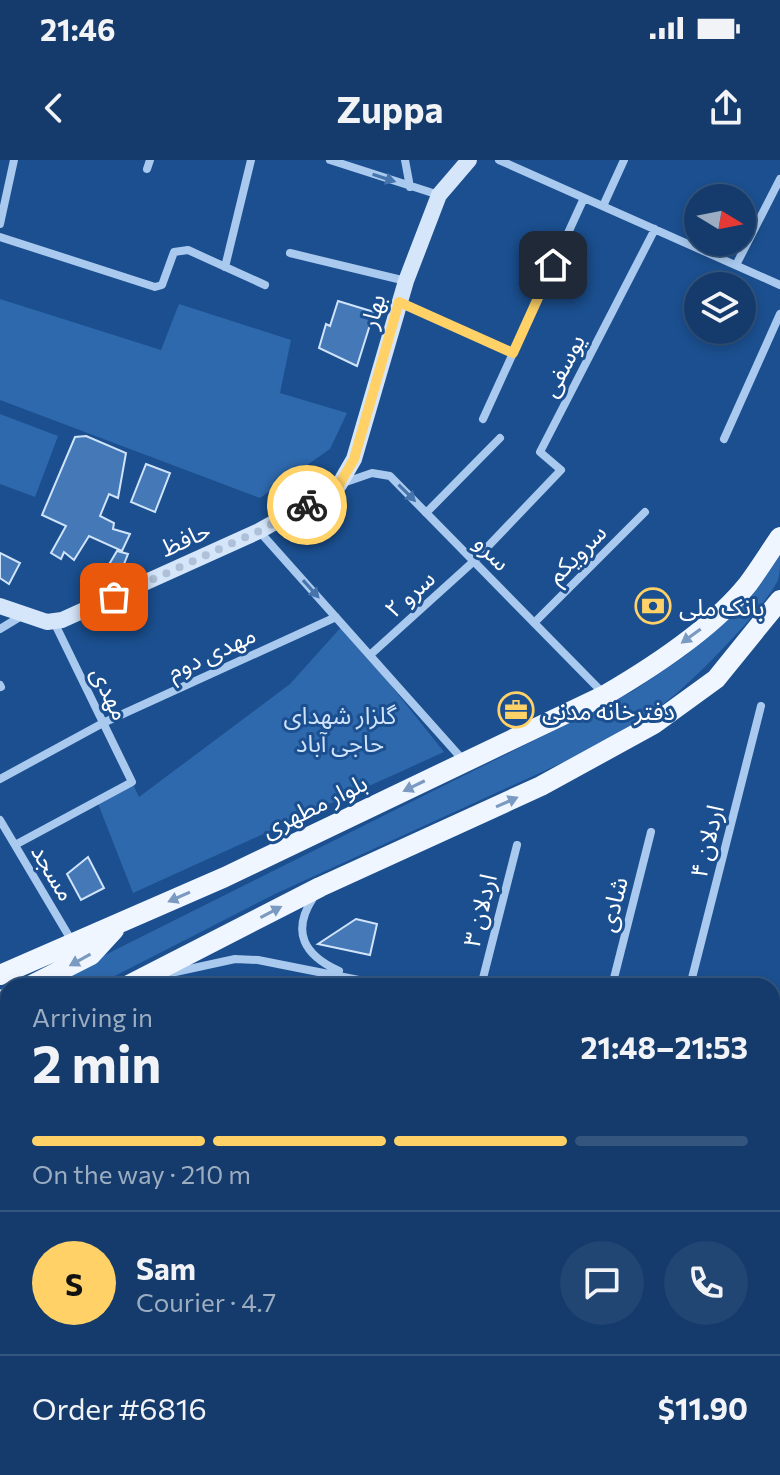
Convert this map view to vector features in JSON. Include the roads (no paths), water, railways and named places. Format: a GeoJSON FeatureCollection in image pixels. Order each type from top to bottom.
{"type":"FeatureCollection","features":[{"type":"Feature","properties":{"kind":"main road","name":"بلوار مطهری"},"geometry":{"type":"LineString","coordinates":[[0,975],[225,877],[605,695],[703,627],[747,585],[780,537]]}},
{"type":"Feature","properties":{"kind":"main road"},"geometry":{"type":"LineString","coordinates":[[716,679],[780,600]]}},
{"type":"Feature","properties":{"kind":"main road"},"geometry":{"type":"LineString","coordinates":[[144,978],[320,887],[541,786],[654,724],[716,679],[780,622]]}},
{"type":"Feature","properties":{"kind":"main road"},"geometry":{"type":"LineString","coordinates":[[46,978],[91,955],[123,922]]}},
{"type":"Feature","properties":{"kind":"street"},"geometry":{"type":"LineString","coordinates":[[0,224],[14,160]]}},
{"type":"Feature","properties":{"kind":"street"},"geometry":{"type":"LineString","coordinates":[[225,267],[251,160]]}},
{"type":"Feature","properties":{"kind":"street"},"geometry":{"type":"LineString","coordinates":[[330,160],[439,195]]}},
{"type":"Feature","properties":{"kind":"street"},"geometry":{"type":"LineString","coordinates":[[405,160],[410,187]]}},
{"type":"Feature","properties":{"kind":"street","name":"بهار"},"geometry":{"type":"LineString","coordinates":[[339,485],[354,459],[399,302],[439,195],[469,160]]}},
{"type":"Feature","properties":{"kind":"street"},"geometry":{"type":"LineString","coordinates":[[499,160],[780,285]]}},
{"type":"Feature","properties":{"kind":"street"},"geometry":{"type":"LineString","coordinates":[[603,206],[624,160]]}},
{"type":"Feature","properties":{"kind":"street"},"geometry":{"type":"LineString","coordinates":[[736,265],[780,179]]}},
{"type":"Feature","properties":{"kind":"street"},"geometry":{"type":"LineString","coordinates":[[483,419],[584,198]]}},
{"type":"Feature","properties":{"kind":"street","name":"یوسفی"},"geometry":{"type":"LineString","coordinates":[[561,470],[540,452],[655,229]]}},
{"type":"Feature","properties":{"kind":"street"},"geometry":{"type":"LineString","coordinates":[[0,237],[155,287],[162,285],[174,252],[179,249],[188,250],[265,285]]}},
{"type":"Feature","properties":{"kind":"street"},"geometry":{"type":"LineString","coordinates":[[290,253],[406,281]]}},
{"type":"Feature","properties":{"kind":"street"},"geometry":{"type":"LineString","coordinates":[[399,302],[513,353]]}},
{"type":"Feature","properties":{"kind":"street"},"geometry":{"type":"LineString","coordinates":[[724,439],[780,314]]}},
{"type":"Feature","properties":{"kind":"street"},"geometry":{"type":"LineString","coordinates":[[426,513],[500,438]]}},
{"type":"Feature","properties":{"kind":"street","name":"سرو ۲"},"geometry":{"type":"LineString","coordinates":[[370,655],[474,561],[561,470]]}},
{"type":"Feature","properties":{"kind":"street","name":"سرو"},"geometry":{"type":"LineString","coordinates":[[339,485],[361,476],[383,473],[390,476],[605,695]]}},
{"type":"Feature","properties":{"kind":"street","name":"حافظ"},"geometry":{"type":"LineString","coordinates":[[54,622],[259,531],[339,485]]}},
{"type":"Feature","properties":{"kind":"street","name":"سرویکم"},"geometry":{"type":"LineString","coordinates":[[534,623],[645,512]]}},
{"type":"Feature","properties":{"kind":"street"},"geometry":{"type":"LineString","coordinates":[[259,531],[464,761]]}},
{"type":"Feature","properties":{"kind":"street"},"geometry":{"type":"LineString","coordinates":[[0,606],[54,622]]}},
{"type":"Feature","properties":{"kind":"street"},"geometry":{"type":"LineString","coordinates":[[0,629],[23,615]]}},
{"type":"Feature","properties":{"kind":"street","name":"مهدی دوم"},"geometry":{"type":"LineString","coordinates":[[0,779],[103,723],[336,617]]}},
{"type":"Feature","properties":{"kind":"street","name":"مهدی"},"geometry":{"type":"LineString","coordinates":[[15,845],[132,782],[54,622]]}},
{"type":"Feature","properties":{"kind":"street","name":"اردلان ۴"},"geometry":{"type":"LineString","coordinates":[[692,978],[761,706]]}},
{"type":"Feature","properties":{"kind":"street","name":"مسجد"},"geometry":{"type":"LineString","coordinates":[[0,820],[73,944]]}},
{"type":"Feature","properties":{"kind":"street","name":"شادی"},"geometry":{"type":"LineString","coordinates":[[614,978],[651,832]]}},
{"type":"Feature","properties":{"kind":"street","name":"اردلان ۳"},"geometry":{"type":"LineString","coordinates":[[483,978],[517,845]]}},
{"type":"Feature","properties":{"kind":"street"},"geometry":{"type":"LineString","coordinates":[[320,887],[303,913],[300,927],[303,938],[324,964],[351,977]]}},
{"type":"Feature","properties":{"kind":"street"},"geometry":{"type":"LineString","coordinates":[[157,978],[235,959],[258,960],[355,978]]}},
{"type":"Feature","properties":{"kind":"place","name":"بانک ملی"},"geometry":{"type":"Point","coordinates":[653,606]}},
{"type":"Feature","properties":{"kind":"place","name":"دفترخانه مدنی"},"geometry":{"type":"Point","coordinates":[516,710]}},
{"type":"Feature","properties":{"kind":"park label","name":"گلزار شهدای حاجی آباد"},"geometry":{"type":"Point","coordinates":[340,728]}}]}
